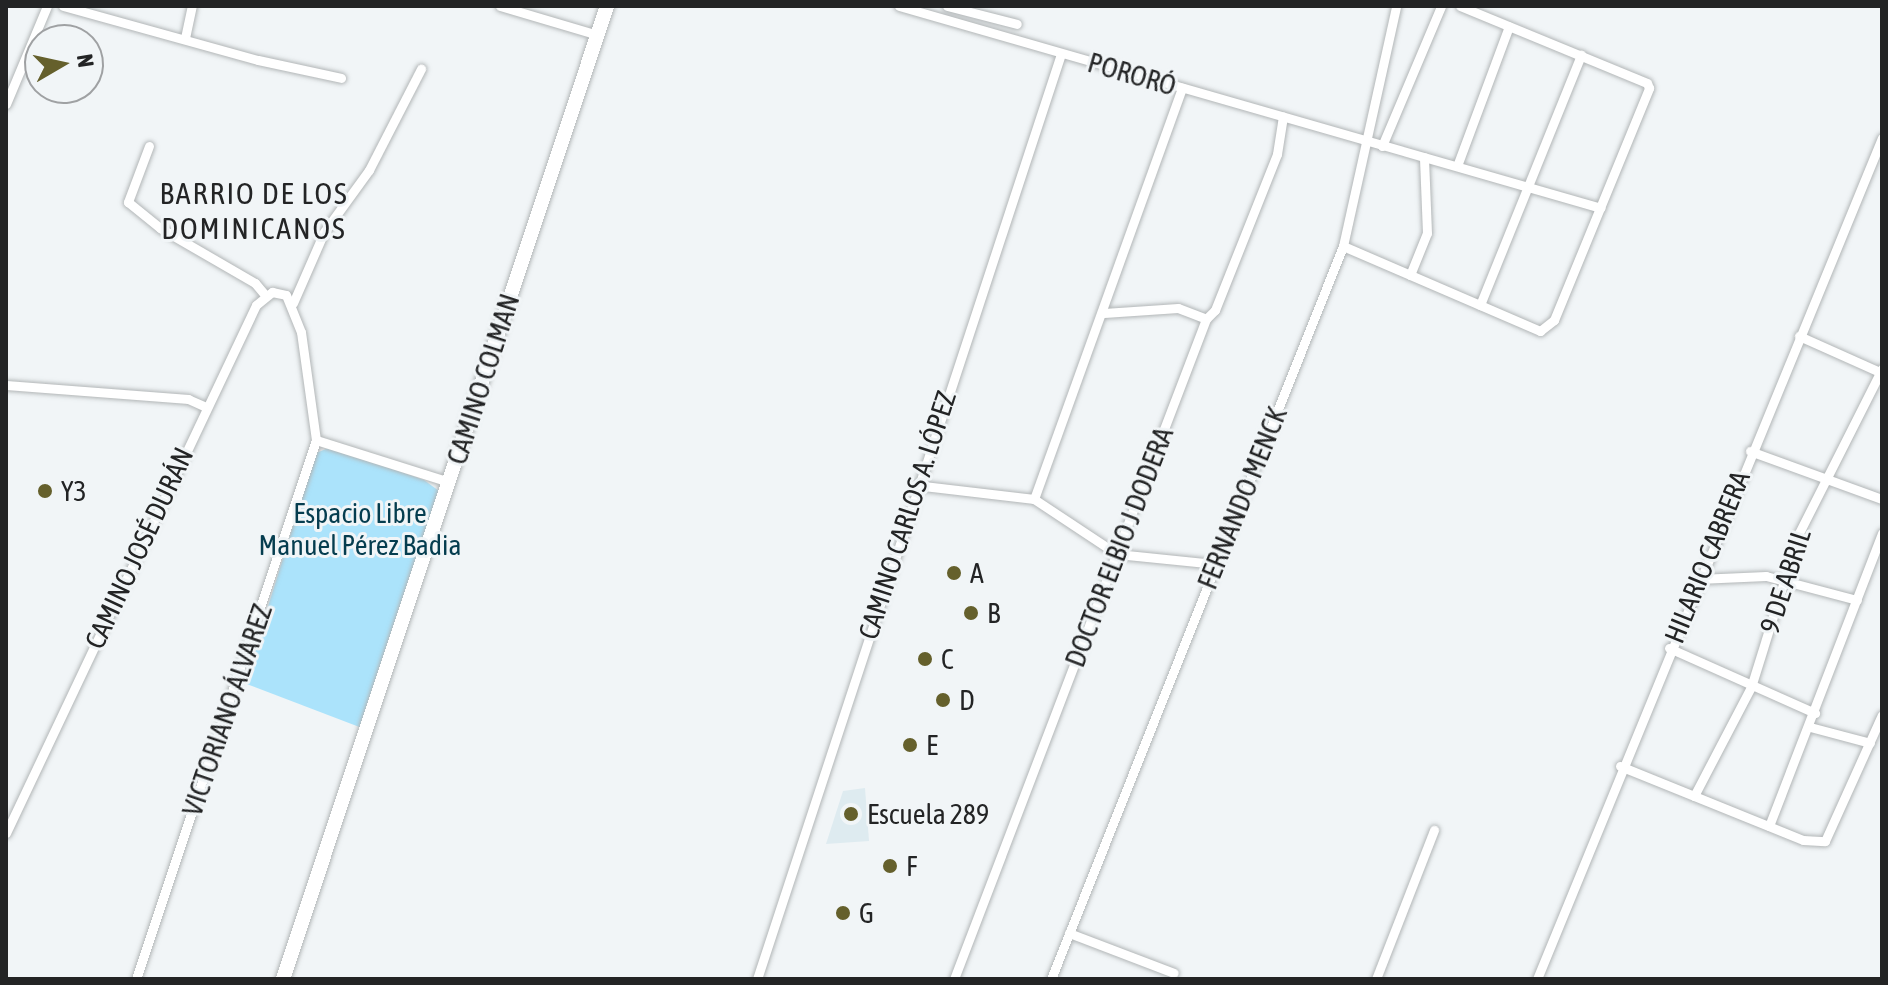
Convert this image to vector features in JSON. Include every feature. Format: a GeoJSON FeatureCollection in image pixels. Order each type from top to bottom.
{"type":"FeatureCollection","features":[{"type":"Feature","properties":{"kind":"street"},"geometry":{"type":"LineString","coordinates":[[6,104],[47,6]]}},
{"type":"Feature","properties":{"kind":"street"},"geometry":{"type":"LineString","coordinates":[[63,6],[277,65],[341,78]]}},
{"type":"Feature","properties":{"kind":"street"},"geometry":{"type":"LineString","coordinates":[[185,38],[192,6]]}},
{"type":"Feature","properties":{"kind":"street"},"geometry":{"type":"LineString","coordinates":[[500,6],[598,35]]}},
{"type":"Feature","properties":{"kind":"street","name":"CAMINO COLMAN"},"geometry":{"type":"LineString","coordinates":[[283,979],[607,6]]}},
{"type":"Feature","properties":{"kind":"street","name":"PORORÓ"},"geometry":{"type":"LineString","coordinates":[[899,6],[915,8],[1061,54],[1601,208]]}},
{"type":"Feature","properties":{"kind":"street"},"geometry":{"type":"LineString","coordinates":[[947,6],[1017,24]]}},
{"type":"Feature","properties":{"kind":"street","name":"FERNANDO MENCK"},"geometry":{"type":"LineString","coordinates":[[1051,979],[1343,246],[1396,6]]}},
{"type":"Feature","properties":{"kind":"street"},"geometry":{"type":"LineString","coordinates":[[1382,146],[1441,6]]}},
{"type":"Feature","properties":{"kind":"street"},"geometry":{"type":"LineString","coordinates":[[1343,246],[1544,330],[1554,320],[1649,88],[1581,55],[1460,6]]}},
{"type":"Feature","properties":{"kind":"street"},"geometry":{"type":"LineString","coordinates":[[1457,166],[1509,26]]}},
{"type":"Feature","properties":{"kind":"street","name":"CAMINO CARLOS A. LÓPEZ"},"geometry":{"type":"LineString","coordinates":[[757,979],[915,485],[1061,54]]}},
{"type":"Feature","properties":{"kind":"street"},"geometry":{"type":"LineString","coordinates":[[1480,305],[1581,55]]}},
{"type":"Feature","properties":{"kind":"street"},"geometry":{"type":"LineString","coordinates":[[421,69],[369,170],[324,232],[293,303],[316,440],[449,482]]}},
{"type":"Feature","properties":{"kind":"street"},"geometry":{"type":"LineString","coordinates":[[1034,499],[1104,313],[1182,88]]}},
{"type":"Feature","properties":{"kind":"street","name":"DOCTOR ELBIO J DODERA"},"geometry":{"type":"LineString","coordinates":[[954,979],[1206,319],[1215,310],[1277,154],[1283,116]]}},
{"type":"Feature","properties":{"kind":"street","name":"HILARIO CABRERA"},"geometry":{"type":"LineString","coordinates":[[1537,979],[1620,766],[1882,138]]}},
{"type":"Feature","properties":{"kind":"street"},"geometry":{"type":"LineString","coordinates":[[149,146],[128,202],[160,228],[255,283],[265,295],[280,293],[293,303]]}},
{"type":"Feature","properties":{"kind":"street"},"geometry":{"type":"LineString","coordinates":[[1410,275],[1427,233],[1424,157]]}},
{"type":"Feature","properties":{"kind":"street","name":"CAMINO JOSÉ DURÁN"},"geometry":{"type":"LineString","coordinates":[[6,833],[206,407],[265,295]]}},
{"type":"Feature","properties":{"kind":"street"},"geometry":{"type":"LineString","coordinates":[[1104,313],[1178,308],[1206,319]]}},
{"type":"Feature","properties":{"kind":"street"},"geometry":{"type":"LineString","coordinates":[[1799,336],[1881,370]]}},
{"type":"Feature","properties":{"kind":"street","name":"9 DE ABRIL"},"geometry":{"type":"LineString","coordinates":[[1694,796],[1751,687],[1782,579],[1825,479],[1881,370]]}},
{"type":"Feature","properties":{"kind":"street"},"geometry":{"type":"LineString","coordinates":[[6,385],[188,399],[206,407]]}},
{"type":"Feature","properties":{"kind":"street","name":"VICTORIANO ÁLVAREZ"},"geometry":{"type":"LineString","coordinates":[[136,979],[316,440]]}},
{"type":"Feature","properties":{"kind":"street"},"geometry":{"type":"LineString","coordinates":[[1750,451],[1882,499]]}},
{"type":"Feature","properties":{"kind":"street"},"geometry":{"type":"LineString","coordinates":[[915,485],[1034,499],[1117,554],[1216,564]]}},
{"type":"Feature","properties":{"kind":"street"},"geometry":{"type":"LineString","coordinates":[[1769,826],[1810,727],[1882,533]]}},
{"type":"Feature","properties":{"kind":"street"},"geometry":{"type":"LineString","coordinates":[[1698,579],[1782,579],[1857,600]]}},
{"type":"Feature","properties":{"kind":"street"},"geometry":{"type":"LineString","coordinates":[[1669,648],[1815,713]]}},
{"type":"Feature","properties":{"kind":"street"},"geometry":{"type":"LineString","coordinates":[[1620,766],[1803,840],[1825,841],[1882,715]]}},
{"type":"Feature","properties":{"kind":"street"},"geometry":{"type":"LineString","coordinates":[[1810,727],[1870,743]]}},
{"type":"Feature","properties":{"kind":"street"},"geometry":{"type":"LineString","coordinates":[[1376,979],[1434,830]]}},
{"type":"Feature","properties":{"kind":"street"},"geometry":{"type":"LineString","coordinates":[[1069,933],[1174,973]]}},
{"type":"Feature","properties":{"kind":"shaded area","name":"Escuela 289"},"geometry":{"type":"Polygon","coordinates":[[[865,788],[869,841],[826,844],[843,791],[865,788]]]}},
{"type":"Feature","properties":{"kind":"green space","name":"Espacio Libre Manuel Pérez Badia"},"geometry":{"type":"Polygon","coordinates":[[[331,447],[424,480],[439,491],[362,728],[244,683],[316,453],[331,447]]]}},
{"type":"Feature","properties":{"kind":"place","name":"Y3"},"geometry":{"type":"Point","coordinates":[45,491]}},
{"type":"Feature","properties":{"kind":"place","name":"A"},"geometry":{"type":"Point","coordinates":[954,573]}},
{"type":"Feature","properties":{"kind":"place","name":"B"},"geometry":{"type":"Point","coordinates":[971,613]}},
{"type":"Feature","properties":{"kind":"place","name":"C"},"geometry":{"type":"Point","coordinates":[925,659]}},
{"type":"Feature","properties":{"kind":"place","name":"D"},"geometry":{"type":"Point","coordinates":[943,700]}},
{"type":"Feature","properties":{"kind":"place","name":"E"},"geometry":{"type":"Point","coordinates":[910,745]}},
{"type":"Feature","properties":{"kind":"place","name":"Escuela 289"},"geometry":{"type":"Point","coordinates":[851,814]}},
{"type":"Feature","properties":{"kind":"place","name":"F"},"geometry":{"type":"Point","coordinates":[890,866]}},
{"type":"Feature","properties":{"kind":"place","name":"G"},"geometry":{"type":"Point","coordinates":[843,913]}},
{"type":"Feature","properties":{"kind":"district","name":"BARRIO DE LOS DOMINICANOS"},"geometry":{"type":"Point","coordinates":[254,210]}}]}
